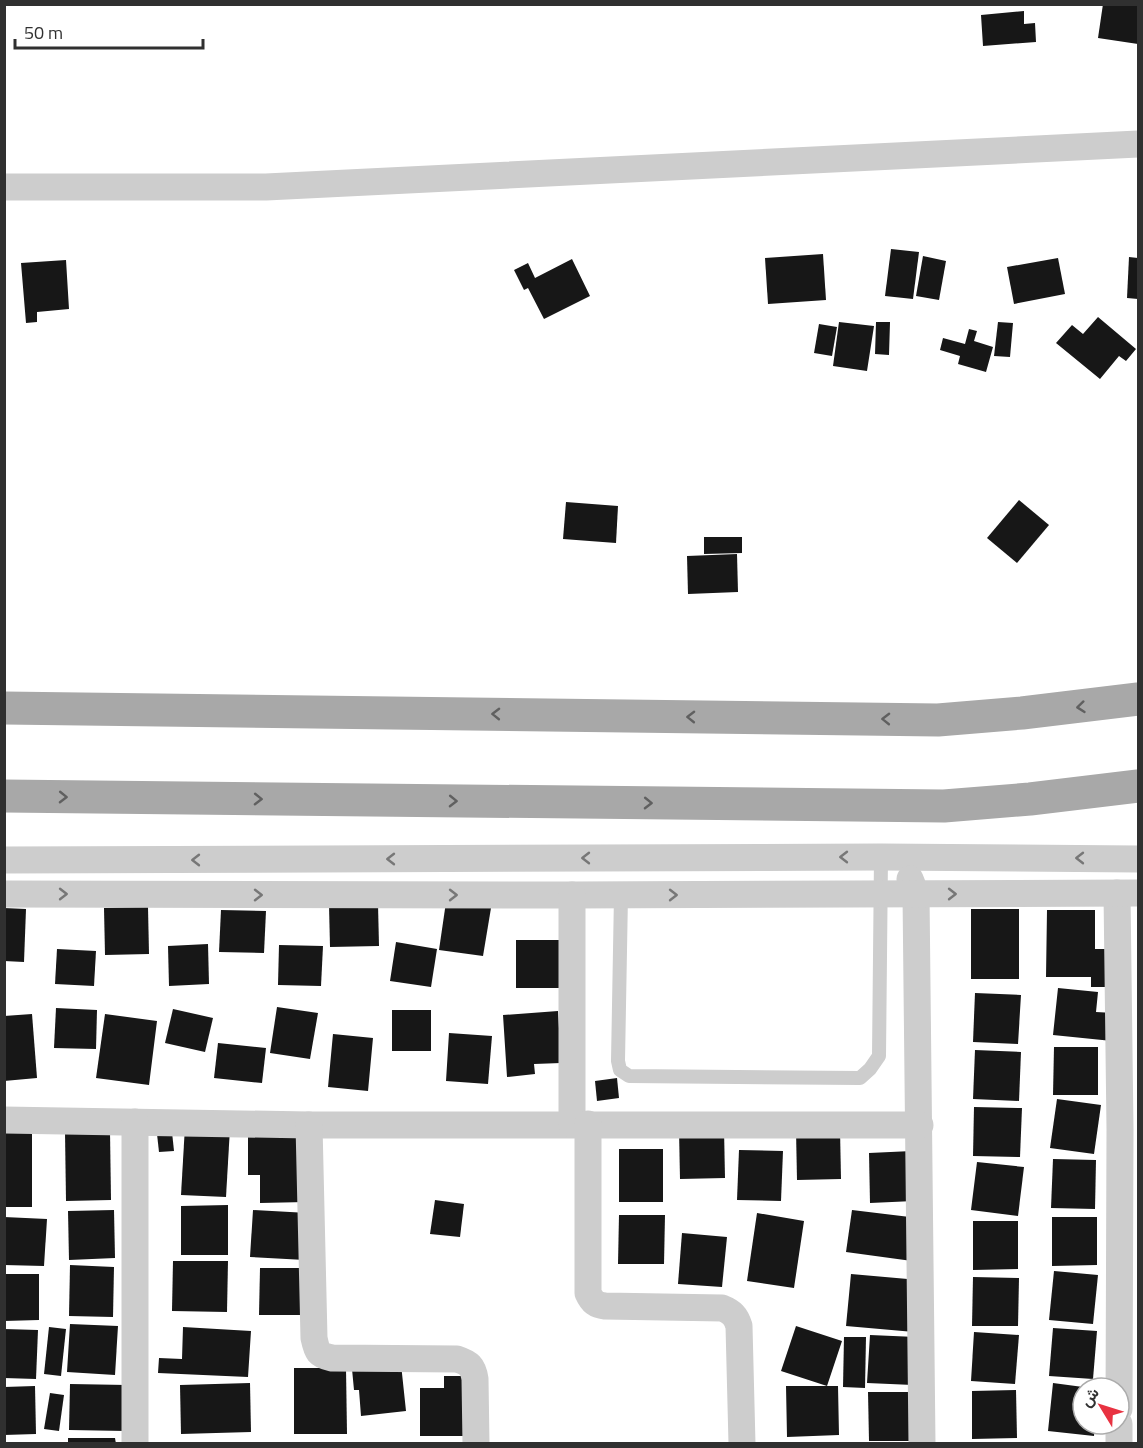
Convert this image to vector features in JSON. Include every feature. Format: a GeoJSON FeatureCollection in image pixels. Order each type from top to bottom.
{"type":"FeatureCollection","features":[{"type":"Feature","properties":{"kind":"main road"},"geometry":{"type":"LineString","coordinates":[[4,708],[938,720],[1022,713],[1138,699]]}},
{"type":"Feature","properties":{"kind":"main road"},"geometry":{"type":"LineString","coordinates":[[4,796],[944,806],[1030,799],[1138,786]]}},
{"type":"Feature","properties":{"kind":"street"},"geometry":{"type":"LineString","coordinates":[[4,187],[266,187],[1138,144]]}},
{"type":"Feature","properties":{"kind":"street"},"geometry":{"type":"LineString","coordinates":[[892,857],[916,894],[922,1443]]}},
{"type":"Feature","properties":{"kind":"street"},"geometry":{"type":"LineString","coordinates":[[4,860],[892,857],[1138,859]]}},
{"type":"Feature","properties":{"kind":"street"},"geometry":{"type":"LineString","coordinates":[[627,895],[633,858]]}},
{"type":"Feature","properties":{"kind":"street"},"geometry":{"type":"LineString","coordinates":[[4,894],[1128,893],[1129,1130],[1120,1376]]}},
{"type":"Feature","properties":{"kind":"street"},"geometry":{"type":"LineString","coordinates":[[572,895],[588,1293],[597,1305],[722,1308],[737,1318],[742,1443]]}},
{"type":"Feature","properties":{"kind":"street"},"geometry":{"type":"LineString","coordinates":[[4,1120],[309,1125],[920,1125]]}},
{"type":"Feature","properties":{"kind":"street"},"geometry":{"type":"LineString","coordinates":[[135,1122],[135,1443]]}},
{"type":"Feature","properties":{"kind":"street"},"geometry":{"type":"LineString","coordinates":[[309,1125],[314,1338],[317,1350],[323,1356],[332,1358],[457,1359],[466,1362],[473,1369],[475,1379],[476,1443]]}},
{"type":"Feature","properties":{"kind":"lane"},"geometry":{"type":"LineString","coordinates":[[627,895],[618,1061],[620,1070],[629,1076],[860,1078],[879,1056],[882,894],[892,857]]}},
{"type":"Feature","properties":{"kind":"building"},"geometry":{"type":"Polygon","coordinates":[[[1103,4],[1138,4],[1138,44],[1098,38],[1103,4]]]}},
{"type":"Feature","properties":{"kind":"building"},"geometry":{"type":"Polygon","coordinates":[[[1024,11],[1024,24],[1035,23],[1036,42],[983,46],[981,15],[1024,11]]]}},
{"type":"Feature","properties":{"kind":"building"},"geometry":{"type":"Polygon","coordinates":[[[891,249],[919,252],[913,299],[885,296],[891,249]]]}},
{"type":"Feature","properties":{"kind":"building"},"geometry":{"type":"Polygon","coordinates":[[[823,254],[826,300],[768,304],[765,258],[823,254]]]}},
{"type":"Feature","properties":{"kind":"building"},"geometry":{"type":"Polygon","coordinates":[[[923,256],[946,261],[939,300],[916,296],[923,256]]]}},
{"type":"Feature","properties":{"kind":"building"},"geometry":{"type":"Polygon","coordinates":[[[1129,257],[1138,258],[1138,299],[1127,298],[1129,257]]]}},
{"type":"Feature","properties":{"kind":"building"},"geometry":{"type":"Polygon","coordinates":[[[1058,258],[1065,294],[1014,304],[1007,267],[1058,258]]]}},
{"type":"Feature","properties":{"kind":"building"},"geometry":{"type":"Polygon","coordinates":[[[572,259],[590,296],[544,319],[528,288],[524,290],[514,270],[528,263],[535,278],[572,259]]]}},
{"type":"Feature","properties":{"kind":"building"},"geometry":{"type":"Polygon","coordinates":[[[66,260],[69,309],[37,312],[37,322],[26,323],[21,263],[66,260]]]}},
{"type":"Feature","properties":{"kind":"building"},"geometry":{"type":"Polygon","coordinates":[[[1098,317],[1136,349],[1126,361],[1119,356],[1100,379],[1056,343],[1072,325],[1083,334],[1098,317]]]}},
{"type":"Feature","properties":{"kind":"building"},"geometry":{"type":"Polygon","coordinates":[[[839,322],[874,326],[867,371],[833,366],[839,322]]]}},
{"type":"Feature","properties":{"kind":"building"},"geometry":{"type":"Polygon","coordinates":[[[876,322],[890,322],[889,355],[875,354],[876,322]]]}},
{"type":"Feature","properties":{"kind":"building"},"geometry":{"type":"Polygon","coordinates":[[[998,322],[1013,323],[1010,357],[994,356],[998,322]]]}},
{"type":"Feature","properties":{"kind":"building"},"geometry":{"type":"Polygon","coordinates":[[[819,324],[837,327],[832,356],[814,353],[819,324]]]}},
{"type":"Feature","properties":{"kind":"building"},"geometry":{"type":"Polygon","coordinates":[[[969,329],[977,331],[974,341],[993,347],[986,372],[958,364],[960,356],[940,350],[943,338],[965,344],[969,329]]]}},
{"type":"Feature","properties":{"kind":"building"},"geometry":{"type":"Polygon","coordinates":[[[1019,500],[1049,525],[1017,563],[987,538],[1019,500]]]}},
{"type":"Feature","properties":{"kind":"building"},"geometry":{"type":"Polygon","coordinates":[[[566,502],[618,506],[616,543],[563,539],[566,502]]]}},
{"type":"Feature","properties":{"kind":"building"},"geometry":{"type":"Polygon","coordinates":[[[704,537],[742,537],[742,553],[704,554],[704,537]]]}},
{"type":"Feature","properties":{"kind":"building"},"geometry":{"type":"Polygon","coordinates":[[[737,554],[738,592],[688,594],[687,556],[737,554]]]}},
{"type":"Feature","properties":{"kind":"building"},"geometry":{"type":"Polygon","coordinates":[[[446,902],[491,908],[483,956],[439,950],[446,902]]]}},
{"type":"Feature","properties":{"kind":"building"},"geometry":{"type":"Polygon","coordinates":[[[378,904],[379,946],[330,947],[329,905],[378,904]]]}},
{"type":"Feature","properties":{"kind":"building"},"geometry":{"type":"Polygon","coordinates":[[[148,907],[149,954],[105,955],[104,908],[148,907]]]}},
{"type":"Feature","properties":{"kind":"building"},"geometry":{"type":"Polygon","coordinates":[[[4,908],[26,909],[24,962],[4,961],[4,908]]]}},
{"type":"Feature","properties":{"kind":"building"},"geometry":{"type":"Polygon","coordinates":[[[971,909],[1019,909],[1019,979],[971,979],[971,909]]]}},
{"type":"Feature","properties":{"kind":"building"},"geometry":{"type":"Polygon","coordinates":[[[221,910],[266,911],[264,953],[219,952],[221,910]]]}},
{"type":"Feature","properties":{"kind":"building"},"geometry":{"type":"Polygon","coordinates":[[[1047,910],[1095,910],[1095,949],[1110,949],[1110,987],[1091,987],[1091,977],[1046,977],[1047,910]]]}},
{"type":"Feature","properties":{"kind":"building"},"geometry":{"type":"Polygon","coordinates":[[[516,940],[560,940],[561,988],[516,988],[516,940]]]}},
{"type":"Feature","properties":{"kind":"building"},"geometry":{"type":"Polygon","coordinates":[[[396,942],[437,949],[431,987],[390,981],[396,942]]]}},
{"type":"Feature","properties":{"kind":"building"},"geometry":{"type":"Polygon","coordinates":[[[208,944],[209,984],[169,986],[168,946],[208,944]]]}},
{"type":"Feature","properties":{"kind":"building"},"geometry":{"type":"Polygon","coordinates":[[[279,945],[323,946],[321,986],[278,985],[279,945]]]}},
{"type":"Feature","properties":{"kind":"building"},"geometry":{"type":"Polygon","coordinates":[[[57,949],[96,951],[94,986],[55,984],[57,949]]]}},
{"type":"Feature","properties":{"kind":"building"},"geometry":{"type":"Polygon","coordinates":[[[1058,988],[1098,992],[1096,1012],[1114,1013],[1112,1041],[1053,1035],[1058,988]]]}},
{"type":"Feature","properties":{"kind":"building"},"geometry":{"type":"Polygon","coordinates":[[[975,993],[1021,995],[1018,1044],[973,1042],[975,993]]]}},
{"type":"Feature","properties":{"kind":"building"},"geometry":{"type":"Polygon","coordinates":[[[277,1007],[318,1013],[310,1059],[270,1053],[277,1007]]]}},
{"type":"Feature","properties":{"kind":"building"},"geometry":{"type":"Polygon","coordinates":[[[56,1008],[97,1010],[96,1049],[54,1048],[56,1008]]]}},
{"type":"Feature","properties":{"kind":"building"},"geometry":{"type":"Polygon","coordinates":[[[173,1009],[213,1018],[205,1052],[165,1043],[173,1009]]]}},
{"type":"Feature","properties":{"kind":"building"},"geometry":{"type":"Polygon","coordinates":[[[392,1010],[431,1010],[431,1051],[392,1051],[392,1010]]]}},
{"type":"Feature","properties":{"kind":"building"},"geometry":{"type":"Polygon","coordinates":[[[558,1011],[561,1063],[534,1064],[535,1074],[507,1077],[503,1015],[558,1011]]]}},
{"type":"Feature","properties":{"kind":"building"},"geometry":{"type":"Polygon","coordinates":[[[32,1014],[37,1078],[4,1081],[4,1016],[32,1014]]]}},
{"type":"Feature","properties":{"kind":"building"},"geometry":{"type":"Polygon","coordinates":[[[105,1014],[157,1021],[149,1085],[96,1078],[105,1014]]]}},
{"type":"Feature","properties":{"kind":"building"},"geometry":{"type":"Polygon","coordinates":[[[449,1033],[492,1036],[488,1084],[446,1081],[449,1033]]]}},
{"type":"Feature","properties":{"kind":"building"},"geometry":{"type":"Polygon","coordinates":[[[333,1034],[373,1038],[368,1091],[328,1087],[333,1034]]]}},
{"type":"Feature","properties":{"kind":"building"},"geometry":{"type":"Polygon","coordinates":[[[218,1043],[266,1048],[262,1083],[214,1078],[218,1043]]]}},
{"type":"Feature","properties":{"kind":"building"},"geometry":{"type":"Polygon","coordinates":[[[1054,1047],[1098,1047],[1098,1095],[1053,1095],[1054,1047]]]}},
{"type":"Feature","properties":{"kind":"building"},"geometry":{"type":"Polygon","coordinates":[[[975,1050],[1021,1052],[1019,1101],[973,1099],[975,1050]]]}},
{"type":"Feature","properties":{"kind":"building"},"geometry":{"type":"Polygon","coordinates":[[[617,1078],[619,1098],[597,1101],[595,1081],[617,1078]]]}},
{"type":"Feature","properties":{"kind":"building"},"geometry":{"type":"Polygon","coordinates":[[[1057,1099],[1101,1105],[1094,1154],[1050,1148],[1057,1099]]]}},
{"type":"Feature","properties":{"kind":"building"},"geometry":{"type":"Polygon","coordinates":[[[974,1107],[1022,1108],[1020,1157],[973,1156],[974,1107]]]}},
{"type":"Feature","properties":{"kind":"building"},"geometry":{"type":"Polygon","coordinates":[[[185,1126],[230,1128],[226,1197],[181,1195],[185,1126]]]}},
{"type":"Feature","properties":{"kind":"building"},"geometry":{"type":"Polygon","coordinates":[[[724,1129],[725,1178],[680,1179],[679,1130],[724,1129]]]}},
{"type":"Feature","properties":{"kind":"building"},"geometry":{"type":"Polygon","coordinates":[[[840,1129],[841,1179],[797,1180],[796,1130],[840,1129]]]}},
{"type":"Feature","properties":{"kind":"building"},"geometry":{"type":"Polygon","coordinates":[[[110,1131],[111,1200],[66,1201],[65,1132],[110,1131]]]}},
{"type":"Feature","properties":{"kind":"building"},"geometry":{"type":"Polygon","coordinates":[[[4,1132],[32,1132],[32,1207],[4,1207],[4,1132]]]}},
{"type":"Feature","properties":{"kind":"building"},"geometry":{"type":"Polygon","coordinates":[[[172,1132],[174,1151],[159,1152],[157,1134],[172,1132]]]}},
{"type":"Feature","properties":{"kind":"building"},"geometry":{"type":"Polygon","coordinates":[[[248,1135],[305,1135],[306,1202],[260,1203],[260,1175],[248,1175],[248,1135]]]}},
{"type":"Feature","properties":{"kind":"building"},"geometry":{"type":"Polygon","coordinates":[[[619,1149],[663,1149],[663,1202],[619,1202],[619,1149]]]}},
{"type":"Feature","properties":{"kind":"building"},"geometry":{"type":"Polygon","coordinates":[[[739,1150],[783,1151],[781,1201],[737,1200],[739,1150]]]}},
{"type":"Feature","properties":{"kind":"building"},"geometry":{"type":"Polygon","coordinates":[[[912,1151],[914,1201],[870,1203],[869,1153],[912,1151]]]}},
{"type":"Feature","properties":{"kind":"building"},"geometry":{"type":"Polygon","coordinates":[[[1053,1159],[1096,1160],[1095,1209],[1051,1208],[1053,1159]]]}},
{"type":"Feature","properties":{"kind":"building"},"geometry":{"type":"Polygon","coordinates":[[[977,1162],[1024,1167],[1018,1216],[971,1210],[977,1162]]]}},
{"type":"Feature","properties":{"kind":"building"},"geometry":{"type":"Polygon","coordinates":[[[435,1200],[464,1204],[460,1237],[430,1234],[435,1200]]]}},
{"type":"Feature","properties":{"kind":"building"},"geometry":{"type":"Polygon","coordinates":[[[228,1205],[228,1255],[181,1255],[181,1206],[228,1205]]]}},
{"type":"Feature","properties":{"kind":"building"},"geometry":{"type":"Polygon","coordinates":[[[114,1210],[115,1258],[69,1260],[68,1211],[114,1210]]]}},
{"type":"Feature","properties":{"kind":"building"},"geometry":{"type":"Polygon","coordinates":[[[253,1210],[308,1213],[305,1260],[250,1257],[253,1210]]]}},
{"type":"Feature","properties":{"kind":"building"},"geometry":{"type":"Polygon","coordinates":[[[852,1210],[918,1218],[912,1261],[846,1252],[852,1210]]]}},
{"type":"Feature","properties":{"kind":"building"},"geometry":{"type":"Polygon","coordinates":[[[757,1213],[804,1221],[794,1288],[747,1281],[757,1213]]]}},
{"type":"Feature","properties":{"kind":"building"},"geometry":{"type":"Polygon","coordinates":[[[619,1215],[665,1215],[664,1264],[618,1264],[619,1215]]]}},
{"type":"Feature","properties":{"kind":"building"},"geometry":{"type":"Polygon","coordinates":[[[4,1217],[47,1219],[44,1266],[4,1265],[4,1217]]]}},
{"type":"Feature","properties":{"kind":"building"},"geometry":{"type":"Polygon","coordinates":[[[1052,1217],[1097,1217],[1097,1265],[1052,1266],[1052,1217]]]}},
{"type":"Feature","properties":{"kind":"building"},"geometry":{"type":"Polygon","coordinates":[[[973,1221],[1018,1221],[1018,1269],[973,1270],[973,1221]]]}},
{"type":"Feature","properties":{"kind":"building"},"geometry":{"type":"Polygon","coordinates":[[[682,1233],[727,1237],[722,1287],[678,1284],[682,1233]]]}},
{"type":"Feature","properties":{"kind":"building"},"geometry":{"type":"Polygon","coordinates":[[[173,1261],[228,1261],[227,1312],[172,1311],[173,1261]]]}},
{"type":"Feature","properties":{"kind":"building"},"geometry":{"type":"Polygon","coordinates":[[[70,1265],[114,1267],[113,1317],[69,1316],[70,1265]]]}},
{"type":"Feature","properties":{"kind":"building"},"geometry":{"type":"Polygon","coordinates":[[[260,1268],[302,1268],[302,1315],[259,1315],[260,1268]]]}},
{"type":"Feature","properties":{"kind":"building"},"geometry":{"type":"Polygon","coordinates":[[[1054,1271],[1098,1275],[1093,1324],[1049,1320],[1054,1271]]]}},
{"type":"Feature","properties":{"kind":"building"},"geometry":{"type":"Polygon","coordinates":[[[4,1274],[39,1274],[39,1320],[4,1321],[4,1274]]]}},
{"type":"Feature","properties":{"kind":"building"},"geometry":{"type":"Polygon","coordinates":[[[851,1274],[919,1280],[914,1332],[846,1326],[851,1274]]]}},
{"type":"Feature","properties":{"kind":"building"},"geometry":{"type":"Polygon","coordinates":[[[973,1277],[1019,1278],[1018,1326],[972,1326],[973,1277]]]}},
{"type":"Feature","properties":{"kind":"building"},"geometry":{"type":"Polygon","coordinates":[[[70,1324],[118,1326],[115,1375],[67,1372],[70,1324]]]}},
{"type":"Feature","properties":{"kind":"building"},"geometry":{"type":"Polygon","coordinates":[[[796,1326],[842,1341],[827,1386],[781,1371],[796,1326]]]}},
{"type":"Feature","properties":{"kind":"building"},"geometry":{"type":"Polygon","coordinates":[[[49,1327],[66,1329],[61,1376],[44,1374],[49,1327]]]}},
{"type":"Feature","properties":{"kind":"building"},"geometry":{"type":"Polygon","coordinates":[[[183,1327],[251,1331],[248,1377],[158,1373],[159,1358],[182,1359],[183,1327]]]}},
{"type":"Feature","properties":{"kind":"building"},"geometry":{"type":"Polygon","coordinates":[[[1053,1328],[1097,1331],[1093,1376],[1049,1376],[1053,1328]]]}},
{"type":"Feature","properties":{"kind":"building"},"geometry":{"type":"Polygon","coordinates":[[[4,1329],[38,1330],[36,1379],[4,1378],[4,1329]]]}},
{"type":"Feature","properties":{"kind":"building"},"geometry":{"type":"Polygon","coordinates":[[[974,1332],[1019,1335],[1015,1384],[971,1381],[974,1332]]]}},
{"type":"Feature","properties":{"kind":"building"},"geometry":{"type":"Polygon","coordinates":[[[870,1335],[916,1337],[913,1385],[867,1383],[870,1335]]]}},
{"type":"Feature","properties":{"kind":"building"},"geometry":{"type":"Polygon","coordinates":[[[844,1337],[866,1337],[865,1388],[843,1387],[844,1337]]]}},
{"type":"Feature","properties":{"kind":"building"},"geometry":{"type":"Polygon","coordinates":[[[401,1364],[406,1411],[361,1416],[359,1390],[354,1390],[352,1369],[401,1364]]]}},
{"type":"Feature","properties":{"kind":"building"},"geometry":{"type":"Polygon","coordinates":[[[294,1368],[346,1368],[347,1434],[294,1434],[294,1368]]]}},
{"type":"Feature","properties":{"kind":"building"},"geometry":{"type":"Polygon","coordinates":[[[444,1376],[472,1376],[472,1436],[420,1436],[420,1388],[444,1388],[444,1376]]]}},
{"type":"Feature","properties":{"kind":"building"},"geometry":{"type":"Polygon","coordinates":[[[250,1383],[251,1432],[181,1434],[180,1385],[250,1383]]]}},
{"type":"Feature","properties":{"kind":"building"},"geometry":{"type":"Polygon","coordinates":[[[1053,1383],[1071,1385],[1071,1434],[1048,1431],[1053,1383]]]}},
{"type":"Feature","properties":{"kind":"building"},"geometry":{"type":"Polygon","coordinates":[[[70,1384],[127,1385],[126,1431],[69,1430],[70,1384]]]}},
{"type":"Feature","properties":{"kind":"building"},"geometry":{"type":"Polygon","coordinates":[[[35,1386],[36,1434],[4,1435],[4,1387],[35,1386]]]}},
{"type":"Feature","properties":{"kind":"building"},"geometry":{"type":"Polygon","coordinates":[[[786,1386],[838,1386],[839,1435],[787,1437],[786,1386]]]}},
{"type":"Feature","properties":{"kind":"building"},"geometry":{"type":"Polygon","coordinates":[[[1016,1390],[1017,1438],[972,1439],[972,1391],[1016,1390]]]}},
{"type":"Feature","properties":{"kind":"building"},"geometry":{"type":"Polygon","coordinates":[[[868,1392],[915,1392],[915,1441],[869,1441],[868,1392]]]}},
{"type":"Feature","properties":{"kind":"building"},"geometry":{"type":"Polygon","coordinates":[[[50,1393],[64,1395],[59,1431],[44,1429],[50,1393]]]}},
{"type":"Feature","properties":{"kind":"building"},"geometry":{"type":"Polygon","coordinates":[[[68,1438],[115,1438],[116,1444],[68,1444],[68,1438]]]}}]}
